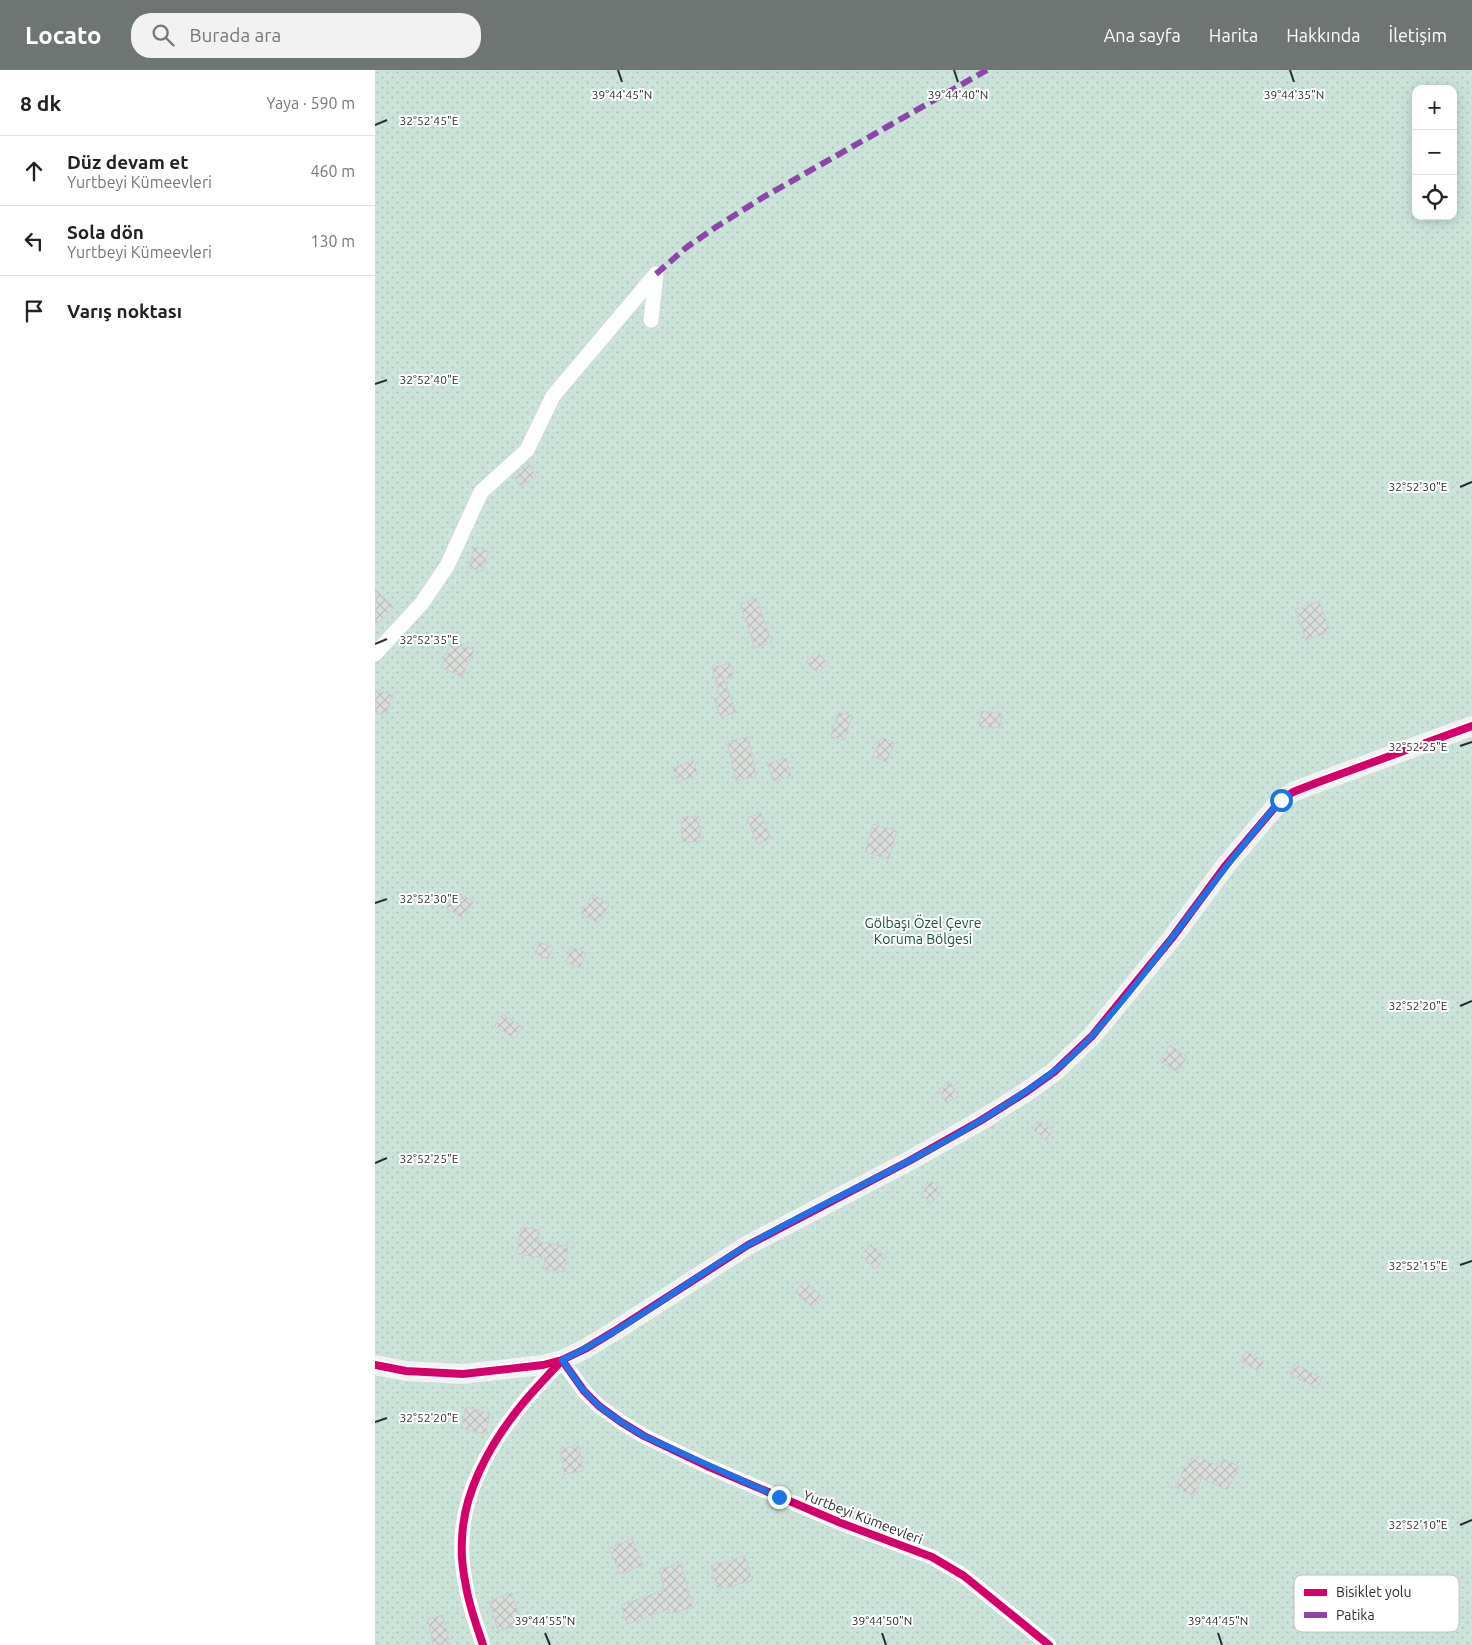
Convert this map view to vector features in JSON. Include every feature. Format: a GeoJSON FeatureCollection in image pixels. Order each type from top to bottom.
{"type":"FeatureCollection","features":[{"type":"Feature","properties":{"kind":"street"},"geometry":{"type":"LineString","coordinates":[[375,654],[422,603],[447,566],[481,492],[527,450],[553,396],[656,274],[651,320]]}},
{"type":"Feature","properties":{"kind":"street"},"geometry":{"type":"LineString","coordinates":[[375,1365],[406,1371],[463,1374],[543,1365],[562,1360],[613,1332],[748,1245],[944,1142],[1026,1092],[1053,1072],[1092,1036],[1172,938],[1226,865],[1281,800],[1293,792],[1316,783],[1472,726]]}},
{"type":"Feature","properties":{"kind":"street"},"geometry":{"type":"LineString","coordinates":[[483,1645],[466,1588],[463,1565],[461,1541],[470,1496],[483,1463],[500,1433],[517,1410],[562,1360]]}},
{"type":"Feature","properties":{"kind":"street","name":"Yurtbeyi Kümeevleri"},"geometry":{"type":"LineString","coordinates":[[562,1360],[584,1391],[599,1406],[644,1436],[788,1501],[932,1557],[975,1584],[1049,1645]]}},
{"type":"Feature","properties":{"kind":"green space","name":"Gölbaşı Özel Çevre Koruma Bölgesi"},"geometry":{"type":"Polygon","coordinates":[[[375,70],[1472,70],[1472,1645],[375,1645],[375,70]]]}},
{"type":"Feature","properties":{"kind":"building"},"geometry":{"type":"Polygon","coordinates":[[[529,463],[536,477],[520,486],[514,475],[529,463]]]}},
{"type":"Feature","properties":{"kind":"building"},"geometry":{"type":"Polygon","coordinates":[[[474,547],[488,551],[483,571],[469,568],[474,547]]]}},
{"type":"Feature","properties":{"kind":"building"},"geometry":{"type":"Polygon","coordinates":[[[375,589],[394,607],[375,627],[375,589]]]}},
{"type":"Feature","properties":{"kind":"building"},"geometry":{"type":"Polygon","coordinates":[[[756,598],[772,642],[755,648],[740,604],[756,598]]]}},
{"type":"Feature","properties":{"kind":"building"},"geometry":{"type":"Polygon","coordinates":[[[1319,601],[1330,632],[1306,640],[1295,610],[1319,601]]]}},
{"type":"Feature","properties":{"kind":"building"},"geometry":{"type":"Polygon","coordinates":[[[452,640],[474,650],[462,677],[441,667],[452,640]]]}},
{"type":"Feature","properties":{"kind":"building"},"geometry":{"type":"Polygon","coordinates":[[[816,651],[828,663],[818,673],[806,662],[816,651]]]}},
{"type":"Feature","properties":{"kind":"building"},"geometry":{"type":"Polygon","coordinates":[[[730,663],[734,677],[724,679],[736,712],[721,717],[714,699],[720,697],[712,668],[730,663]]]}},
{"type":"Feature","properties":{"kind":"building"},"geometry":{"type":"Polygon","coordinates":[[[375,689],[393,695],[385,716],[375,712],[375,689]]]}},
{"type":"Feature","properties":{"kind":"building"},"geometry":{"type":"Polygon","coordinates":[[[981,711],[1001,713],[1000,728],[979,726],[981,711]]]}},
{"type":"Feature","properties":{"kind":"building"},"geometry":{"type":"Polygon","coordinates":[[[838,712],[852,716],[844,741],[831,736],[838,712]]]}},
{"type":"Feature","properties":{"kind":"building"},"geometry":{"type":"Polygon","coordinates":[[[748,737],[756,776],[736,781],[727,742],[748,737]]]}},
{"type":"Feature","properties":{"kind":"building"},"geometry":{"type":"Polygon","coordinates":[[[882,737],[895,743],[886,762],[873,756],[882,737]]]}},
{"type":"Feature","properties":{"kind":"building"},"geometry":{"type":"Polygon","coordinates":[[[786,758],[791,776],[773,781],[768,764],[786,758]]]}},
{"type":"Feature","properties":{"kind":"building"},"geometry":{"type":"Polygon","coordinates":[[[693,760],[698,774],[678,782],[673,768],[693,760]]]}},
{"type":"Feature","properties":{"kind":"building"},"geometry":{"type":"Polygon","coordinates":[[[761,813],[771,838],[757,844],[747,818],[761,813]]]}},
{"type":"Feature","properties":{"kind":"building"},"geometry":{"type":"Polygon","coordinates":[[[699,816],[701,841],[682,842],[681,817],[699,816]]]}},
{"type":"Feature","properties":{"kind":"building"},"geometry":{"type":"Polygon","coordinates":[[[873,824],[897,831],[889,859],[865,852],[873,824]]]}},
{"type":"Feature","properties":{"kind":"building"},"geometry":{"type":"Polygon","coordinates":[[[457,891],[473,902],[463,918],[446,908],[457,891]]]}},
{"type":"Feature","properties":{"kind":"building"},"geometry":{"type":"Polygon","coordinates":[[[593,894],[609,905],[598,923],[581,913],[593,894]]]}},
{"type":"Feature","properties":{"kind":"building"},"geometry":{"type":"Polygon","coordinates":[[[540,942],[553,948],[548,959],[535,953],[540,942]]]}},
{"type":"Feature","properties":{"kind":"building"},"geometry":{"type":"Polygon","coordinates":[[[572,947],[586,953],[580,968],[566,962],[572,947]]]}},
{"type":"Feature","properties":{"kind":"building"},"geometry":{"type":"Polygon","coordinates":[[[502,1014],[522,1027],[515,1039],[495,1026],[502,1014]]]}},
{"type":"Feature","properties":{"kind":"building"},"geometry":{"type":"Polygon","coordinates":[[[1170,1045],[1187,1057],[1177,1072],[1160,1061],[1170,1045]]]}},
{"type":"Feature","properties":{"kind":"building"},"geometry":{"type":"Polygon","coordinates":[[[951,1083],[958,1096],[946,1103],[939,1089],[951,1083]]]}},
{"type":"Feature","properties":{"kind":"building"},"geometry":{"type":"Polygon","coordinates":[[[1041,1122],[1053,1131],[1046,1140],[1034,1130],[1041,1122]]]}},
{"type":"Feature","properties":{"kind":"building"},"geometry":{"type":"Polygon","coordinates":[[[932,1181],[942,1190],[931,1203],[921,1194],[932,1181]]]}},
{"type":"Feature","properties":{"kind":"building"},"geometry":{"type":"Polygon","coordinates":[[[521,1227],[540,1230],[538,1242],[568,1246],[564,1272],[544,1269],[545,1258],[517,1254],[521,1227]]]}},
{"type":"Feature","properties":{"kind":"building"},"geometry":{"type":"Polygon","coordinates":[[[871,1244],[886,1257],[876,1269],[861,1255],[871,1244]]]}},
{"type":"Feature","properties":{"kind":"building"},"geometry":{"type":"Polygon","coordinates":[[[805,1281],[822,1297],[812,1307],[795,1292],[805,1281]]]}},
{"type":"Feature","properties":{"kind":"building"},"geometry":{"type":"Polygon","coordinates":[[[1246,1351],[1264,1361],[1258,1371],[1241,1361],[1246,1351]]]}},
{"type":"Feature","properties":{"kind":"building"},"geometry":{"type":"Polygon","coordinates":[[[1295,1364],[1322,1378],[1317,1388],[1290,1374],[1295,1364]]]}},
{"type":"Feature","properties":{"kind":"building"},"geometry":{"type":"Polygon","coordinates":[[[466,1407],[490,1413],[485,1434],[461,1428],[466,1407]]]}},
{"type":"Feature","properties":{"kind":"building"},"geometry":{"type":"Polygon","coordinates":[[[579,1446],[583,1471],[564,1474],[560,1449],[579,1446]]]}},
{"type":"Feature","properties":{"kind":"building"},"geometry":{"type":"Polygon","coordinates":[[[1198,1456],[1219,1467],[1223,1459],[1239,1466],[1227,1490],[1202,1478],[1193,1496],[1175,1487],[1188,1461],[1190,1462],[1192,1458],[1196,1460],[1198,1456]]]}},
{"type":"Feature","properties":{"kind":"building"},"geometry":{"type":"Polygon","coordinates":[[[632,1539],[643,1565],[620,1574],[609,1548],[632,1539]]]}},
{"type":"Feature","properties":{"kind":"building"},"geometry":{"type":"Polygon","coordinates":[[[745,1556],[752,1580],[718,1590],[711,1566],[745,1556]]]}},
{"type":"Feature","properties":{"kind":"building"},"geometry":{"type":"Polygon","coordinates":[[[681,1564],[693,1608],[670,1613],[669,1609],[627,1624],[621,1605],[664,1590],[659,1569],[681,1564]]]}},
{"type":"Feature","properties":{"kind":"building"},"geometry":{"type":"Polygon","coordinates":[[[512,1593],[522,1624],[498,1631],[489,1601],[512,1593]]]}},
{"type":"Feature","properties":{"kind":"building"},"geometry":{"type":"Polygon","coordinates":[[[443,1615],[450,1645],[433,1645],[428,1619],[443,1615]]]}},
{"type":"Feature","properties":{"kind":"marked path"},"geometry":{"type":"LineString","coordinates":[[656,274],[687,247],[762,198],[987,70]]}},
{"type":"Feature","properties":{"kind":"cycle path"},"geometry":{"type":"LineString","coordinates":[[375,1365],[406,1371],[463,1374],[543,1365],[562,1360],[613,1332],[748,1245],[909,1161],[980,1121],[1054,1072],[1092,1036],[1172,938],[1226,865],[1281,800],[1293,792],[1316,783],[1472,726]]}},
{"type":"Feature","properties":{"kind":"cycle path"},"geometry":{"type":"LineString","coordinates":[[483,1645],[469,1601],[463,1569],[463,1523],[467,1506],[479,1472],[496,1441],[521,1405],[562,1360],[584,1391],[599,1406],[644,1436],[707,1466],[841,1523],[932,1557],[964,1576],[1049,1645]]}},
{"type":"Feature","properties":{"kind":"route"},"geometry":{"type":"LineString","coordinates":[[779,1497],[707,1466],[644,1436],[621,1422],[599,1406],[584,1391],[562,1360],[613,1332],[748,1245],[909,1161],[980,1121],[1026,1092],[1053,1072],[1092,1036],[1120,1003],[1172,938],[1226,865],[1281,800]]}}]}
